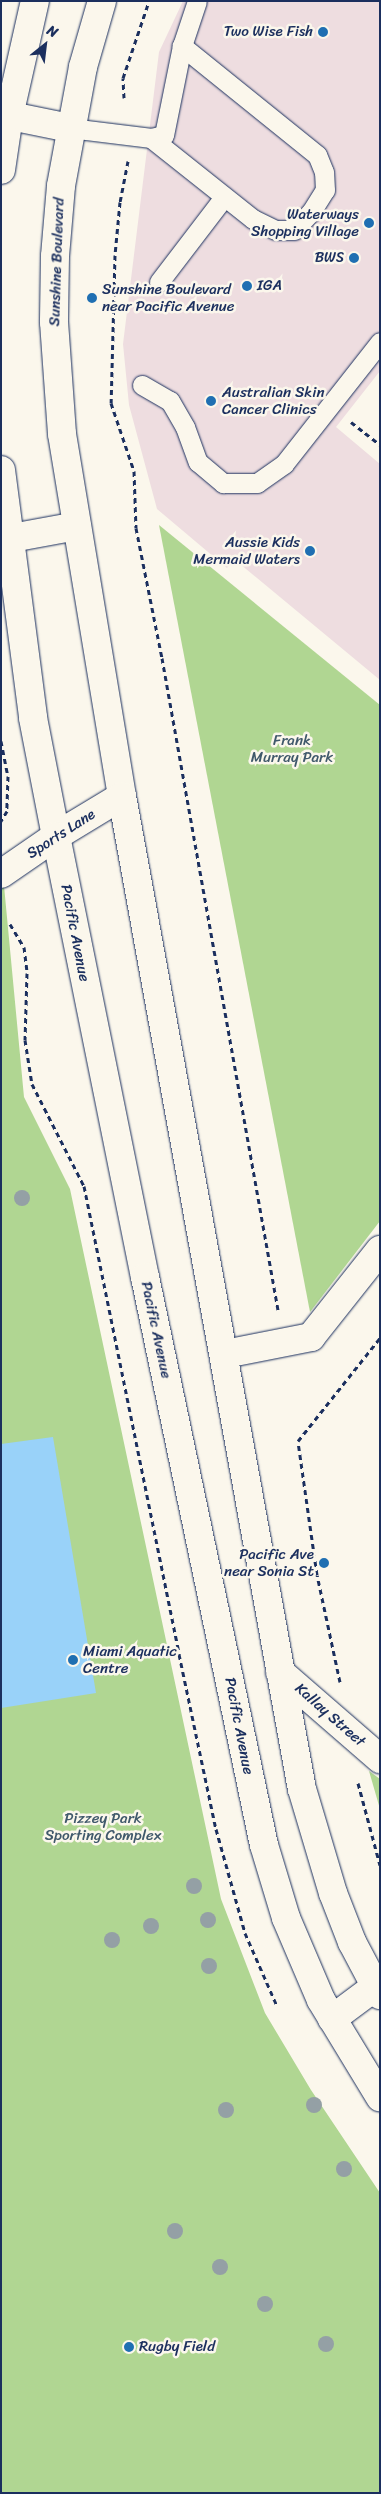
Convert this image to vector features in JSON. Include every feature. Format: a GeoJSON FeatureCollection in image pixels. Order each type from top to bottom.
{"type":"FeatureCollection","features":[{"type":"Feature","properties":{"kind":"main road"},"geometry":{"type":"LineString","coordinates":[[1,170],[5,115],[35,1]]}},
{"type":"Feature","properties":{"kind":"main road","name":"Sunshine Boulevard"},"geometry":{"type":"LineString","coordinates":[[77,526],[57,391],[54,322],[55,256],[60,186],[70,128],[86,54],[102,1]]}},
{"type":"Feature","properties":{"kind":"main road"},"geometry":{"type":"LineString","coordinates":[[5,115],[70,128]]}},
{"type":"Feature","properties":{"kind":"main road"},"geometry":{"type":"LineString","coordinates":[[1,470],[5,539],[77,526],[122,796],[225,1354],[302,1789],[316,1840],[352,1942],[377,1991],[332,2019]]}},
{"type":"Feature","properties":{"kind":"main road","name":"Pacific Avenue"},"geometry":{"type":"LineString","coordinates":[[5,539],[33,718],[56,836],[145,1277],[264,1845],[286,1918],[321,2000],[380,2097]]}},
{"type":"Feature","properties":{"kind":"main road","name":"Sports Lane"},"geometry":{"type":"LineString","coordinates":[[1,874],[56,836],[122,796]]}},
{"type":"Feature","properties":{"kind":"main road"},"geometry":{"type":"LineString","coordinates":[[225,1354],[311,1336],[380,1250]]}},
{"type":"Feature","properties":{"kind":"main road","name":"Kallay Street"},"geometry":{"type":"LineString","coordinates":[[280,1672],[380,1760]]}},
{"type":"Feature","properties":{"kind":"lane"},"geometry":{"type":"LineString","coordinates":[[158,136],[182,46],[198,1]]}},
{"type":"Feature","properties":{"kind":"lane"},"geometry":{"type":"LineString","coordinates":[[70,128],[158,136],[224,197],[253,219],[276,230],[294,230],[311,212],[325,190],[324,172],[317,156],[182,46]]}},
{"type":"Feature","properties":{"kind":"lane"},"geometry":{"type":"LineString","coordinates":[[159,282],[224,197]]}},
{"type":"Feature","properties":{"kind":"lane"},"geometry":{"type":"LineString","coordinates":[[142,385],[170,400],[185,427],[198,462],[223,483],[257,482],[284,464],[380,342]]}},
{"type":"Feature","properties":{"kind":"path"},"geometry":{"type":"LineString","coordinates":[[124,98],[123,78],[150,1]]}},
{"type":"Feature","properties":{"kind":"path"},"geometry":{"type":"LineString","coordinates":[[128,157],[120,202],[115,255],[111,403],[134,471],[136,528],[163,668],[278,1310]]}},
{"type":"Feature","properties":{"kind":"path"},"geometry":{"type":"LineString","coordinates":[[330,405],[380,445]]}},
{"type":"Feature","properties":{"kind":"path"},"geometry":{"type":"LineString","coordinates":[[1,741],[8,776],[7,811],[1,821]]}},
{"type":"Feature","properties":{"kind":"path"},"geometry":{"type":"LineString","coordinates":[[10,924],[24,947],[27,973],[25,1040],[32,1084],[84,1186],[216,1829],[245,1932],[276,2006]]}},
{"type":"Feature","properties":{"kind":"path"},"geometry":{"type":"LineString","coordinates":[[342,1691],[317,1574],[298,1441],[380,1338]]}},
{"type":"Feature","properties":{"kind":"path"},"geometry":{"type":"LineString","coordinates":[[357,1776],[380,1865]]}},
{"type":"Feature","properties":{"kind":"shaded area","name":"Waterways Shopping Village"},"geometry":{"type":"Polygon","coordinates":[[[183,1],[380,1],[380,371],[336,427],[380,464],[380,680],[234,559],[227,568],[157,509],[129,405],[123,344],[159,52],[183,1]]]}},
{"type":"Feature","properties":{"kind":"green space","name":"Frank Murray Park"},"geometry":{"type":"Polygon","coordinates":[[[159,525],[380,705],[380,1221],[310,1312],[159,525]]]}},
{"type":"Feature","properties":{"kind":"green space","name":"Pizzey Park Sporting Complex"},"geometry":{"type":"Polygon","coordinates":[[[1,854],[24,1097],[70,1189],[221,1899],[265,2013],[311,2090],[380,2193],[380,2493],[1,2493],[1,854]]]}},
{"type":"Feature","properties":{"kind":"green space"},"geometry":{"type":"Polygon","coordinates":[[[369,1771],[380,1779],[380,1809],[369,1771]]]}},
{"type":"Feature","properties":{"kind":"water"},"geometry":{"type":"Polygon","coordinates":[[[53,1437],[96,1693],[1,1708],[1,1444],[53,1437]]]}},
{"type":"Feature","properties":{"kind":"place","name":"Two Wise Fish"},"geometry":{"type":"Point","coordinates":[323,32]}},
{"type":"Feature","properties":{"kind":"place","name":"Waterways Shopping Village"},"geometry":{"type":"Point","coordinates":[369,223]}},
{"type":"Feature","properties":{"kind":"place","name":"BWS"},"geometry":{"type":"Point","coordinates":[354,258]}},
{"type":"Feature","properties":{"kind":"place","name":"IGA"},"geometry":{"type":"Point","coordinates":[247,286]}},
{"type":"Feature","properties":{"kind":"place","name":"Sunshine Boulevard near Pacific Avenue"},"geometry":{"type":"Point","coordinates":[92,298]}},
{"type":"Feature","properties":{"kind":"place","name":"Australian Skin Cancer Clinics"},"geometry":{"type":"Point","coordinates":[211,401]}},
{"type":"Feature","properties":{"kind":"place","name":"Aussie Kids Mermaid Waters"},"geometry":{"type":"Point","coordinates":[310,551]}},
{"type":"Feature","properties":{"kind":"place","name":"Pacific Ave near Sonia St"},"geometry":{"type":"Point","coordinates":[324,1563]}},
{"type":"Feature","properties":{"kind":"place","name":"Miami Aquatic Centre"},"geometry":{"type":"Point","coordinates":[73,1660]}},
{"type":"Feature","properties":{"kind":"place","name":"Rugby Field"},"geometry":{"type":"Point","coordinates":[129,2347]}}]}
